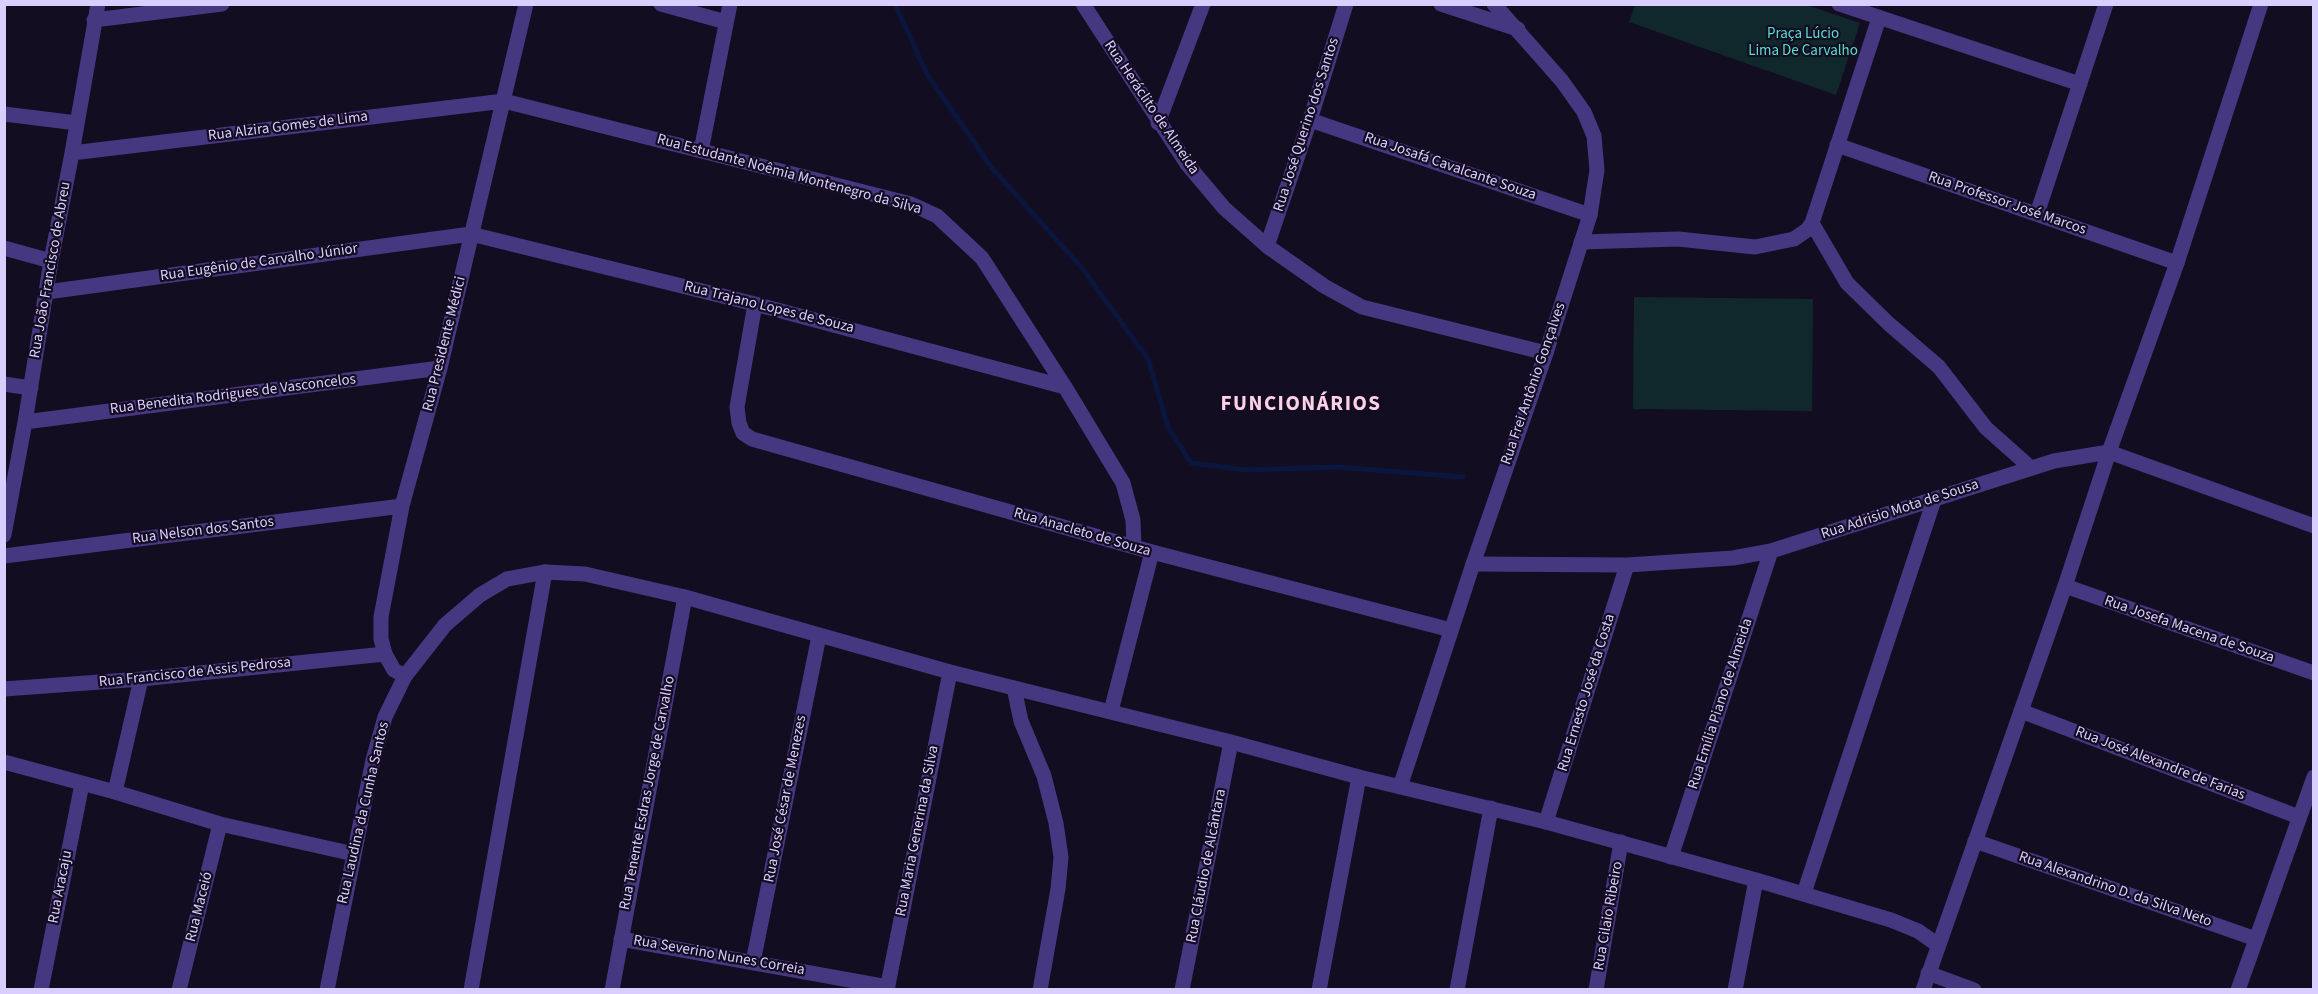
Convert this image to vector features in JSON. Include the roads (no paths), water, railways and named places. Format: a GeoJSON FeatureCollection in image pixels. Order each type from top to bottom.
{"type":"FeatureCollection","features":[{"type":"Feature","properties":{"kind":"street","name":"Rua João Francisco de Abreu"},"geometry":{"type":"LineString","coordinates":[[4,535],[98,4]]}},
{"type":"Feature","properties":{"kind":"street"},"geometry":{"type":"LineString","coordinates":[[94,20],[222,4]]}},
{"type":"Feature","properties":{"kind":"street","name":"Rua Presidente Médici"},"geometry":{"type":"LineString","coordinates":[[385,654],[381,639],[381,617],[402,506],[440,368],[526,4]]}},
{"type":"Feature","properties":{"kind":"street"},"geometry":{"type":"LineString","coordinates":[[661,4],[726,22]]}},
{"type":"Feature","properties":{"kind":"street"},"geometry":{"type":"LineString","coordinates":[[701,151],[730,4]]}},
{"type":"Feature","properties":{"kind":"street","name":"Rua Heráclito de Almeida"},"geometry":{"type":"LineString","coordinates":[[1083,4],[1158,123],[1187,164],[1224,208],[1267,246],[1324,286],[1362,307],[1546,353]]}},
{"type":"Feature","properties":{"kind":"street"},"geometry":{"type":"LineString","coordinates":[[1158,123],[1203,4]]}},
{"type":"Feature","properties":{"kind":"street","name":"Rua José Querino dos Santos"},"geometry":{"type":"LineString","coordinates":[[1267,246],[1347,4]]}},
{"type":"Feature","properties":{"kind":"street"},"geometry":{"type":"LineString","coordinates":[[1441,4],[1518,29]]}},
{"type":"Feature","properties":{"kind":"street","name":"Rua Frei Antônio Gonçalves"},"geometry":{"type":"LineString","coordinates":[[1401,787],[1590,215],[1597,170],[1594,136],[1584,112],[1562,81],[1494,4]]}},
{"type":"Feature","properties":{"kind":"street"},"geometry":{"type":"LineString","coordinates":[[1839,4],[2080,84]]}},
{"type":"Feature","properties":{"kind":"street"},"geometry":{"type":"LineString","coordinates":[[2037,214],[2106,4]]}},
{"type":"Feature","properties":{"kind":"street"},"geometry":{"type":"LineString","coordinates":[[1923,990],[2065,586],[2109,452],[2178,263],[2261,4]]}},
{"type":"Feature","properties":{"kind":"street"},"geometry":{"type":"LineString","coordinates":[[1581,242],[1678,239],[1755,247],[1794,239],[1807,230],[1812,223],[1879,18]]}},
{"type":"Feature","properties":{"kind":"street","name":"Rua Estudante Noêmia Montenegro da Silva"},"geometry":{"type":"LineString","coordinates":[[504,101],[911,204],[937,216],[982,258],[1065,387],[1123,483],[1133,520],[1134,547]]}},
{"type":"Feature","properties":{"kind":"street","name":"Rua Alzira Gomes de Lima"},"geometry":{"type":"LineString","coordinates":[[72,153],[504,101]]}},
{"type":"Feature","properties":{"kind":"street"},"geometry":{"type":"LineString","coordinates":[[4,114],[77,123]]}},
{"type":"Feature","properties":{"kind":"street","name":"Rua Josafá Cavalcante Souza"},"geometry":{"type":"LineString","coordinates":[[1310,120],[1590,215]]}},
{"type":"Feature","properties":{"kind":"street","name":"Rua Professor José Marcos"},"geometry":{"type":"LineString","coordinates":[[1837,145],[2178,263]]}},
{"type":"Feature","properties":{"kind":"street"},"geometry":{"type":"LineString","coordinates":[[1812,223],[1847,283],[1939,367],[1986,428],[2031,468]]}},
{"type":"Feature","properties":{"kind":"street","name":"Rua Eugênio de Carvalho Júnior"},"geometry":{"type":"LineString","coordinates":[[47,292],[471,234]]}},
{"type":"Feature","properties":{"kind":"street","name":"Rua Trajano Lopes de Souza"},"geometry":{"type":"LineString","coordinates":[[471,234],[755,304],[1065,387]]}},
{"type":"Feature","properties":{"kind":"street"},"geometry":{"type":"LineString","coordinates":[[4,249],[51,261]]}},
{"type":"Feature","properties":{"kind":"street","name":"Rua Anacleto de Souza"},"geometry":{"type":"LineString","coordinates":[[755,304],[737,407],[743,433],[760,442],[1152,552],[1451,630]]}},
{"type":"Feature","properties":{"kind":"street","name":"Rua Benedita Rodrigues de Vasconcelos"},"geometry":{"type":"LineString","coordinates":[[25,422],[440,368]]}},
{"type":"Feature","properties":{"kind":"street"},"geometry":{"type":"LineString","coordinates":[[4,384],[31,388]]}},
{"type":"Feature","properties":{"kind":"street","name":"Rua Adrisio Mota de Sousa"},"geometry":{"type":"LineString","coordinates":[[1473,564],[1627,565],[1698,562],[1771,551],[2054,461],[2109,452],[2313,526]]}},
{"type":"Feature","properties":{"kind":"street"},"geometry":{"type":"LineString","coordinates":[[1804,893],[1934,500]]}},
{"type":"Feature","properties":{"kind":"street","name":"Rua Nelson dos Santos"},"geometry":{"type":"LineString","coordinates":[[4,556],[402,506]]}},
{"type":"Feature","properties":{"kind":"street","name":"Rua Emília Piano de Almeida"},"geometry":{"type":"LineString","coordinates":[[1671,857],[1771,551]]}},
{"type":"Feature","properties":{"kind":"street"},"geometry":{"type":"LineString","coordinates":[[1111,711],[1152,552]]}},
{"type":"Feature","properties":{"kind":"street","name":"Rua Ernesto José da Costa"},"geometry":{"type":"LineString","coordinates":[[1546,822],[1627,565]]}},
{"type":"Feature","properties":{"kind":"street"},"geometry":{"type":"LineString","coordinates":[[471,990],[545,572]]}},
{"type":"Feature","properties":{"kind":"street","name":"Rua Laudina da Cunha Santos"},"geometry":{"type":"LineString","coordinates":[[327,990],[373,760],[385,717],[405,676],[445,626],[480,595],[507,579],[545,572],[585,574],[685,597],[950,672],[1621,842],[1891,920],[1918,931],[1938,945]]}},
{"type":"Feature","properties":{"kind":"street","name":"Rua Josefa Macena de Souza"},"geometry":{"type":"LineString","coordinates":[[2065,586],[2313,674]]}},
{"type":"Feature","properties":{"kind":"street","name":"Rua Tenente Esdras Jorge de Carvalho"},"geometry":{"type":"LineString","coordinates":[[612,990],[685,597]]}},
{"type":"Feature","properties":{"kind":"street","name":"Rua José César de Menezes"},"geometry":{"type":"LineString","coordinates":[[753,962],[819,636]]}},
{"type":"Feature","properties":{"kind":"street"},"geometry":{"type":"LineString","coordinates":[[385,654],[394,670],[405,676]]}},
{"type":"Feature","properties":{"kind":"street","name":"Rua Francisco de Assis Pedrosa"},"geometry":{"type":"LineString","coordinates":[[4,689],[141,680],[385,654]]}},
{"type":"Feature","properties":{"kind":"street","name":"Rua Maria Generina da Silva"},"geometry":{"type":"LineString","coordinates":[[887,988],[950,672]]}},
{"type":"Feature","properties":{"kind":"street"},"geometry":{"type":"LineString","coordinates":[[115,792],[141,680]]}},
{"type":"Feature","properties":{"kind":"street"},"geometry":{"type":"LineString","coordinates":[[1014,687],[1022,721],[1044,776],[1056,823],[1061,857],[1058,889],[1040,990]]}},
{"type":"Feature","properties":{"kind":"street","name":"Rua José Alexandre de Farias"},"geometry":{"type":"LineString","coordinates":[[2021,711],[2299,817]]}},
{"type":"Feature","properties":{"kind":"street","name":"Rua Cláudio de Alcântara"},"geometry":{"type":"LineString","coordinates":[[1182,990],[1231,742]]}},
{"type":"Feature","properties":{"kind":"street"},"geometry":{"type":"LineString","coordinates":[[4,762],[220,824],[354,854]]}},
{"type":"Feature","properties":{"kind":"street"},"geometry":{"type":"LineString","coordinates":[[1319,990],[1359,777]]}},
{"type":"Feature","properties":{"kind":"street"},"geometry":{"type":"LineString","coordinates":[[2238,990],[2313,777]]}},
{"type":"Feature","properties":{"kind":"street","name":"Rua Aracaju"},"geometry":{"type":"LineString","coordinates":[[41,990],[82,784]]}},
{"type":"Feature","properties":{"kind":"street"},"geometry":{"type":"LineString","coordinates":[[1457,990],[1491,808]]}},
{"type":"Feature","properties":{"kind":"street","name":"Rua Maceió"},"geometry":{"type":"LineString","coordinates":[[179,990],[220,824]]}},
{"type":"Feature","properties":{"kind":"street","name":"Rua Alexandrino D. da Silva Neto"},"geometry":{"type":"LineString","coordinates":[[1975,841],[2256,939]]}},
{"type":"Feature","properties":{"kind":"street","name":"Rua Cilaio Ribeiro"},"geometry":{"type":"LineString","coordinates":[[1596,990],[1621,842]]}},
{"type":"Feature","properties":{"kind":"street"},"geometry":{"type":"LineString","coordinates":[[1735,990],[1756,880]]}},
{"type":"Feature","properties":{"kind":"street","name":"Rua Severino Nunes Correia"},"geometry":{"type":"LineString","coordinates":[[621,939],[887,988]]}},
{"type":"Feature","properties":{"kind":"street"},"geometry":{"type":"LineString","coordinates":[[1928,973],[1974,990]]}},
{"type":"Feature","properties":{"kind":"waterway"},"geometry":{"type":"LineString","coordinates":[[895,4],[927,74],[991,167],[1082,268],[1148,359],[1168,427],[1191,463],[1246,470],[1337,467],[1463,477]]}},
{"type":"Feature","properties":{"kind":"district","name":"FUNCIONÁRIOS"},"geometry":{"type":"Point","coordinates":[1301,405]}},
{"type":"Feature","properties":{"kind":"park label","name":"Praça Lúcio Lima De Carvalho"},"geometry":{"type":"Point","coordinates":[1803,44]}}]}
